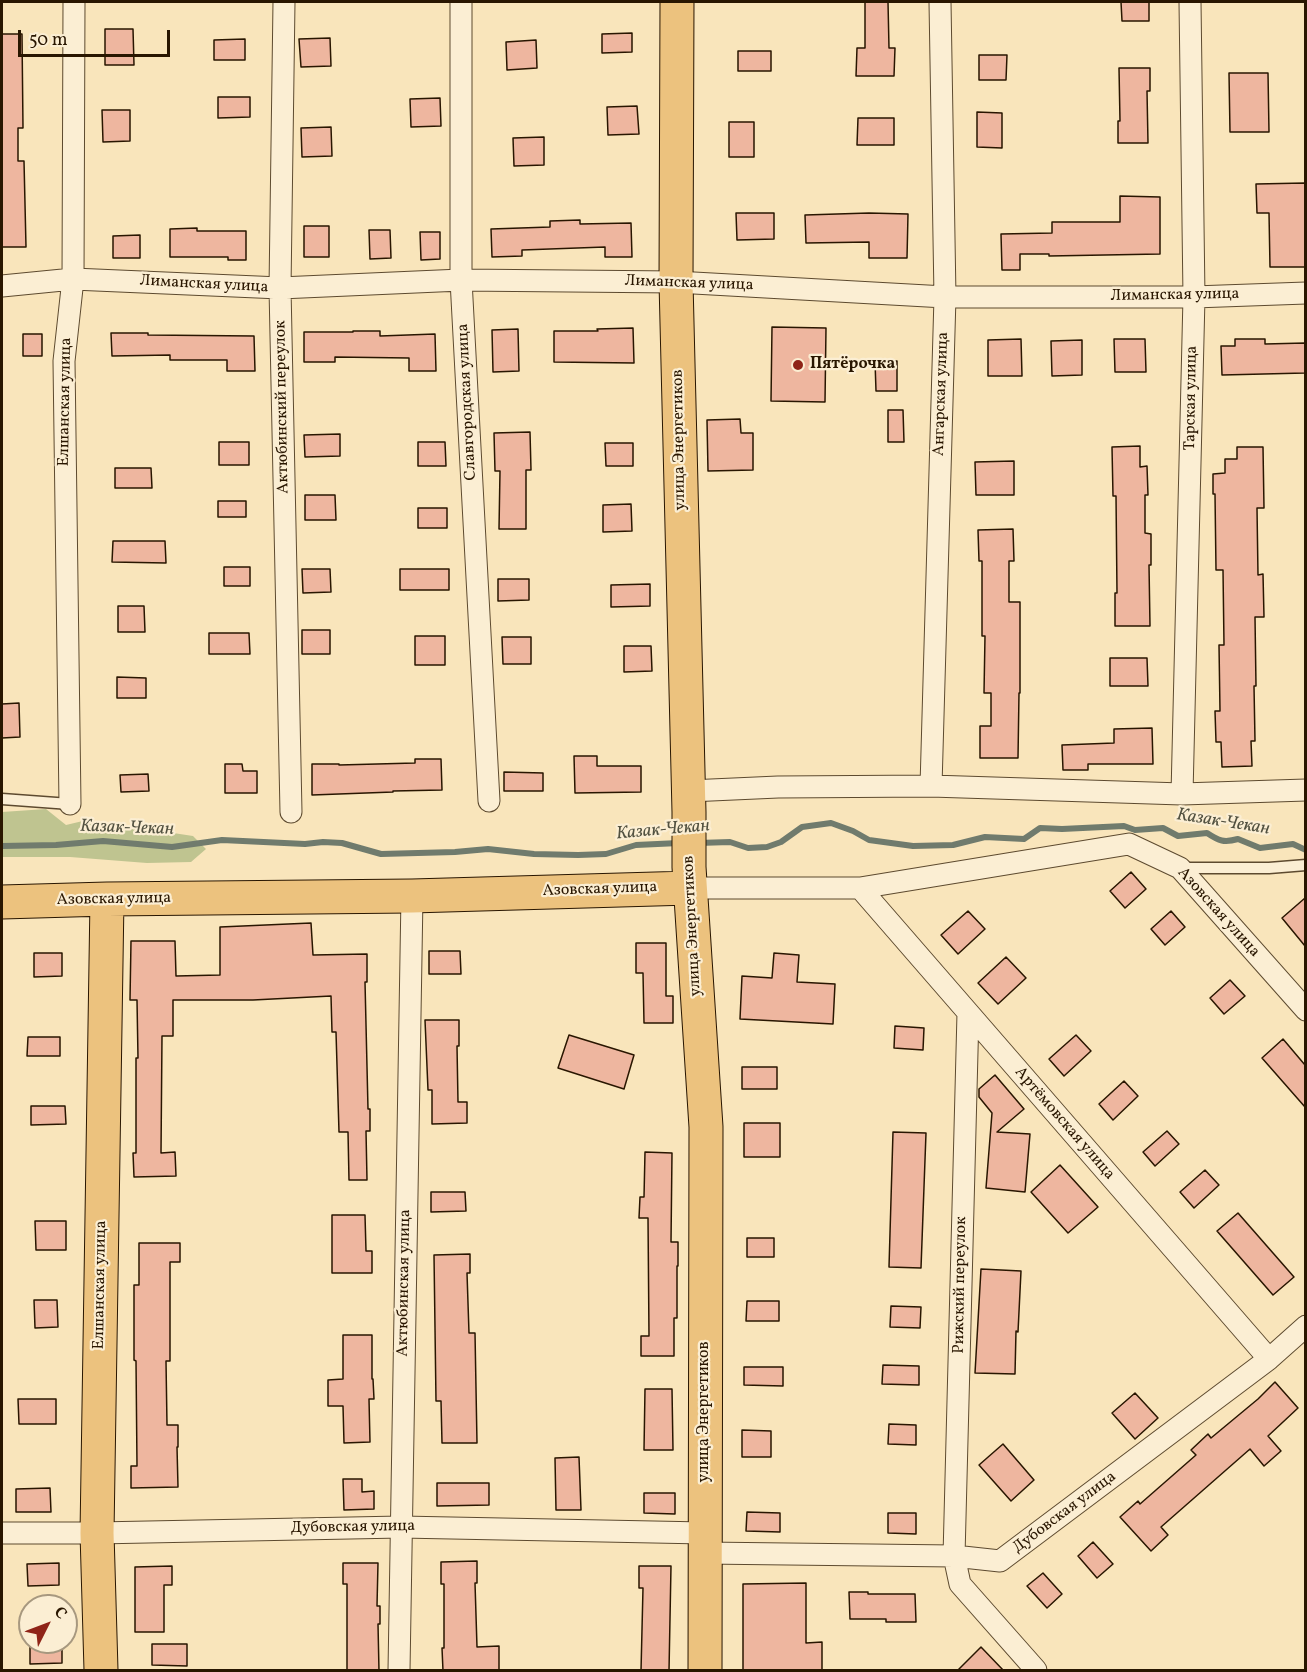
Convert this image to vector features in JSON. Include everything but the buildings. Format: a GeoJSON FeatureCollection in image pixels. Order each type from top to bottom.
{"type":"FeatureCollection","features":[{"type":"Feature","properties":{"kind":"main road","name":"улица Энергетиков"},"geometry":{"type":"LineString","coordinates":[[677,2],[676,282],[689,877],[706,1127],[705,1671]]}},
{"type":"Feature","properties":{"kind":"main road","name":"Азовская улица"},"geometry":{"type":"LineString","coordinates":[[2,902],[412,896],[689,877]]}},
{"type":"Feature","properties":{"kind":"main road","name":"Елшанская улица"},"geometry":{"type":"LineString","coordinates":[[101,1671],[98,1533],[107,899]]}},
{"type":"Feature","properties":{"kind":"street","name":"Елшанская улица"},"geometry":{"type":"LineString","coordinates":[[70,804],[64,361],[73,279],[74,2]]}},
{"type":"Feature","properties":{"kind":"street","name":"Актюбинский переулок"},"geometry":{"type":"LineString","coordinates":[[284,2],[280,288],[291,812]]}},
{"type":"Feature","properties":{"kind":"street","name":"Славгородская улица"},"geometry":{"type":"LineString","coordinates":[[461,2],[461,280],[489,801]]}},
{"type":"Feature","properties":{"kind":"street","name":"Ангарская улица"},"geometry":{"type":"LineString","coordinates":[[931,786],[945,297],[940,2]]}},
{"type":"Feature","properties":{"kind":"street","name":"Тарская улица"},"geometry":{"type":"LineString","coordinates":[[1182,794],[1194,297],[1190,2]]}},
{"type":"Feature","properties":{"kind":"street","name":"Лиманская улица"},"geometry":{"type":"LineString","coordinates":[[2,286],[73,279],[280,288],[461,280],[676,282],[945,297],[1194,297],[1305,293]]}},
{"type":"Feature","properties":{"kind":"street"},"geometry":{"type":"LineString","coordinates":[[689,801],[778,787],[931,786],[1182,794],[1305,790]]}},
{"type":"Feature","properties":{"kind":"street","name":"Азовская улица"},"geometry":{"type":"LineString","coordinates":[[689,877],[860,888],[1129,844],[1180,868],[1305,1010]]}},
{"type":"Feature","properties":{"kind":"street","name":"Артёмовская улица"},"geometry":{"type":"LineString","coordinates":[[860,888],[1269,1359]]}},
{"type":"Feature","properties":{"kind":"street","name":"Актюбинская улица"},"geometry":{"type":"LineString","coordinates":[[399,1671],[412,896]]}},
{"type":"Feature","properties":{"kind":"street","name":"Рижский переулок"},"geometry":{"type":"LineString","coordinates":[[968,1013],[954,1556],[960,1584],[1036,1671]]}},
{"type":"Feature","properties":{"kind":"street","name":"Дубовская улица"},"geometry":{"type":"LineString","coordinates":[[2,1533],[401,1527],[954,1556],[1000,1561],[1269,1359],[1305,1326]]}},
{"type":"Feature","properties":{"kind":"lane"},"geometry":{"type":"LineString","coordinates":[[2,799],[70,804]]}},
{"type":"Feature","properties":{"kind":"lane"},"geometry":{"type":"LineString","coordinates":[[1180,868],[1269,868],[1305,865]]}},
{"type":"Feature","properties":{"kind":"green space"},"geometry":{"type":"Polygon","coordinates":[[[46,809],[66,825],[87,820],[193,836],[206,849],[191,862],[147,863],[70,857],[2,857],[2,812],[46,809]]]}},
{"type":"Feature","properties":{"kind":"waterway","name":"Казак-Чекан"},"geometry":{"type":"LineString","coordinates":[[698,843],[730,842],[748,848],[767,847],[781,842],[802,827],[831,823],[869,840],[913,846],[953,845],[985,837],[1024,839],[1040,828],[1124,826],[1135,830],[1163,828],[1178,836],[1207,833],[1222,840],[1238,839],[1260,848],[1293,844],[1306,850]]}},
{"type":"Feature","properties":{"kind":"waterway","name":"Казак-Чекан"},"geometry":{"type":"LineString","coordinates":[[2,846],[103,841],[172,847],[222,840],[305,844],[342,843],[381,854],[488,849],[534,854],[578,855],[606,854],[636,845],[679,843]]}},
{"type":"Feature","properties":{"kind":"place","name":"Пятёрочка"},"geometry":{"type":"Point","coordinates":[798,365]}}]}
